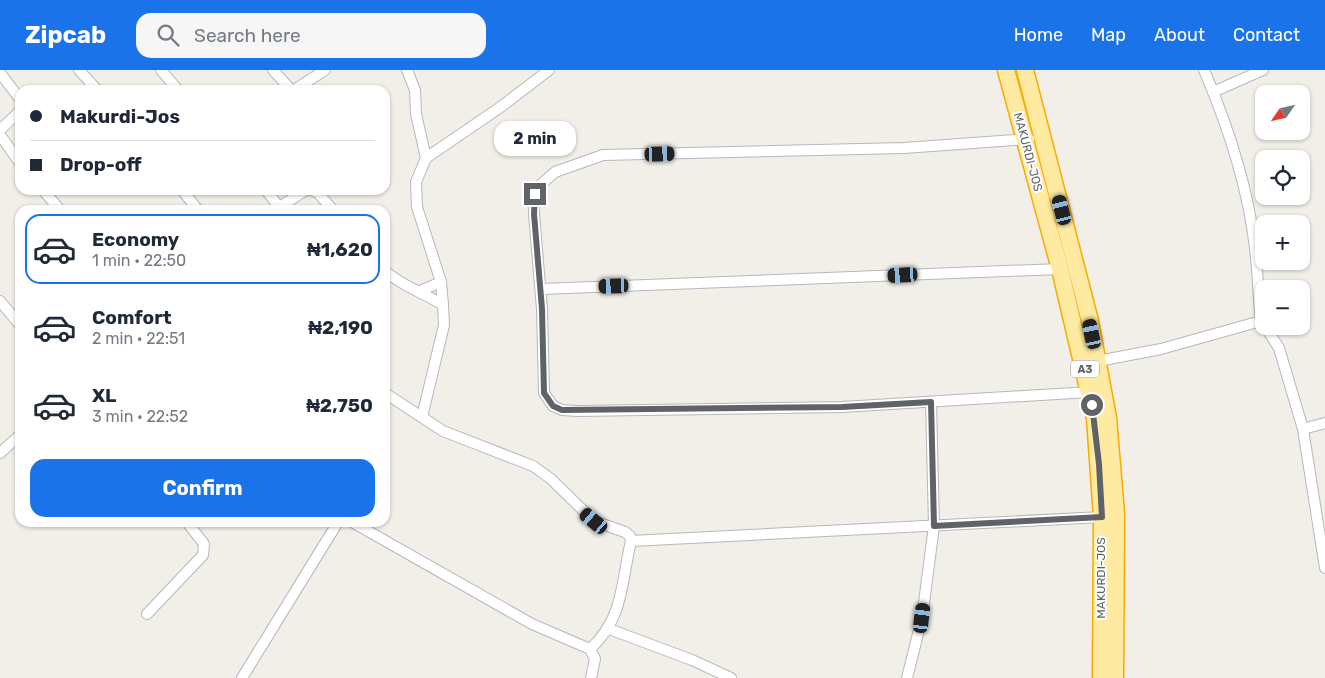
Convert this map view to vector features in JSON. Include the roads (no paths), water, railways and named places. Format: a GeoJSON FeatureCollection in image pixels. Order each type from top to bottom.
{"type":"FeatureCollection","features":[{"type":"Feature","properties":{"kind":"highway","name":"MAKURDI-JOS"},"geometry":{"type":"LineString","coordinates":[[1006,70],[1060,269],[1090,392],[1097,437],[1102,517],[1101,678]]}},
{"type":"Feature","properties":{"kind":"highway","name":"MAKURDI-JOS"},"geometry":{"type":"LineString","coordinates":[[1025,70],[1088,312],[1108,418],[1116,514],[1115,678]]}},
{"type":"Feature","properties":{"kind":"street"},"geometry":{"type":"LineString","coordinates":[[79,70],[92,85]]}},
{"type":"Feature","properties":{"kind":"street"},"geometry":{"type":"LineString","coordinates":[[161,70],[174,85]]}},
{"type":"Feature","properties":{"kind":"street"},"geometry":{"type":"LineString","coordinates":[[273,70],[286,85]]}},
{"type":"Feature","properties":{"kind":"street"},"geometry":{"type":"LineString","coordinates":[[302,85],[325,70]]}},
{"type":"Feature","properties":{"kind":"street"},"geometry":{"type":"LineString","coordinates":[[407,70],[415,90],[416,114],[426,158]]}},
{"type":"Feature","properties":{"kind":"street"},"geometry":{"type":"LineString","coordinates":[[422,417],[444,324],[441,282],[417,207],[416,182],[426,158],[502,106],[549,70]]}},
{"type":"Feature","properties":{"kind":"street"},"geometry":{"type":"LineString","coordinates":[[1204,70],[1213,92],[1245,193],[1255,248],[1258,280]]}},
{"type":"Feature","properties":{"kind":"street"},"geometry":{"type":"LineString","coordinates":[[1213,92],[1263,70]]}},
{"type":"Feature","properties":{"kind":"street"},"geometry":{"type":"LineString","coordinates":[[0,73],[15,92]]}},
{"type":"Feature","properties":{"kind":"street"},"geometry":{"type":"LineString","coordinates":[[0,130],[15,116]]}},
{"type":"Feature","properties":{"kind":"street"},"geometry":{"type":"LineString","coordinates":[[0,135],[15,156]]}},
{"type":"Feature","properties":{"kind":"street"},"geometry":{"type":"LineString","coordinates":[[1043,136],[904,148],[603,155],[555,172],[538,187],[535,194],[534,214],[541,289],[544,393],[553,406],[562,410],[842,407],[1090,392]]}},
{"type":"Feature","properties":{"kind":"street"},"geometry":{"type":"LineString","coordinates":[[47,195],[56,205]]}},
{"type":"Feature","properties":{"kind":"street"},"geometry":{"type":"LineString","coordinates":[[186,195],[194,205]]}},
{"type":"Feature","properties":{"kind":"street"},"geometry":{"type":"LineString","coordinates":[[282,205],[298,195]]}},
{"type":"Feature","properties":{"kind":"street"},"geometry":{"type":"LineString","coordinates":[[320,195],[329,205]]}},
{"type":"Feature","properties":{"kind":"street"},"geometry":{"type":"LineString","coordinates":[[541,289],[1060,269]]}},
{"type":"Feature","properties":{"kind":"street"},"geometry":{"type":"LineString","coordinates":[[390,275],[443,305]]}},
{"type":"Feature","properties":{"kind":"street"},"geometry":{"type":"LineString","coordinates":[[420,291],[441,282]]}},
{"type":"Feature","properties":{"kind":"street"},"geometry":{"type":"LineString","coordinates":[[0,301],[15,319]]}},
{"type":"Feature","properties":{"kind":"street"},"geometry":{"type":"LineString","coordinates":[[1098,361],[1161,349],[1255,326]]}},
{"type":"Feature","properties":{"kind":"street"},"geometry":{"type":"LineString","coordinates":[[1270,335],[1279,348],[1303,429],[1325,568]]}},
{"type":"Feature","properties":{"kind":"street"},"geometry":{"type":"LineString","coordinates":[[390,396],[443,431],[533,466],[551,479],[594,521],[625,532],[630,536],[631,541],[619,606],[609,629],[590,649]]}},
{"type":"Feature","properties":{"kind":"street"},"geometry":{"type":"LineString","coordinates":[[907,678],[922,618],[934,526],[931,402]]}},
{"type":"Feature","properties":{"kind":"street"},"geometry":{"type":"LineString","coordinates":[[1303,429],[1325,422]]}},
{"type":"Feature","properties":{"kind":"street"},"geometry":{"type":"LineString","coordinates":[[0,453],[15,440]]}},
{"type":"Feature","properties":{"kind":"street"},"geometry":{"type":"LineString","coordinates":[[631,541],[1102,517]]}},
{"type":"Feature","properties":{"kind":"street"},"geometry":{"type":"LineString","coordinates":[[147,614],[203,555],[204,544],[191,527]]}},
{"type":"Feature","properties":{"kind":"street"},"geometry":{"type":"LineString","coordinates":[[242,678],[335,527]]}},
{"type":"Feature","properties":{"kind":"street"},"geometry":{"type":"LineString","coordinates":[[361,527],[532,624],[590,649],[595,659],[591,678]]}},
{"type":"Feature","properties":{"kind":"street"},"geometry":{"type":"LineString","coordinates":[[609,629],[692,660],[731,678]]}}]}
